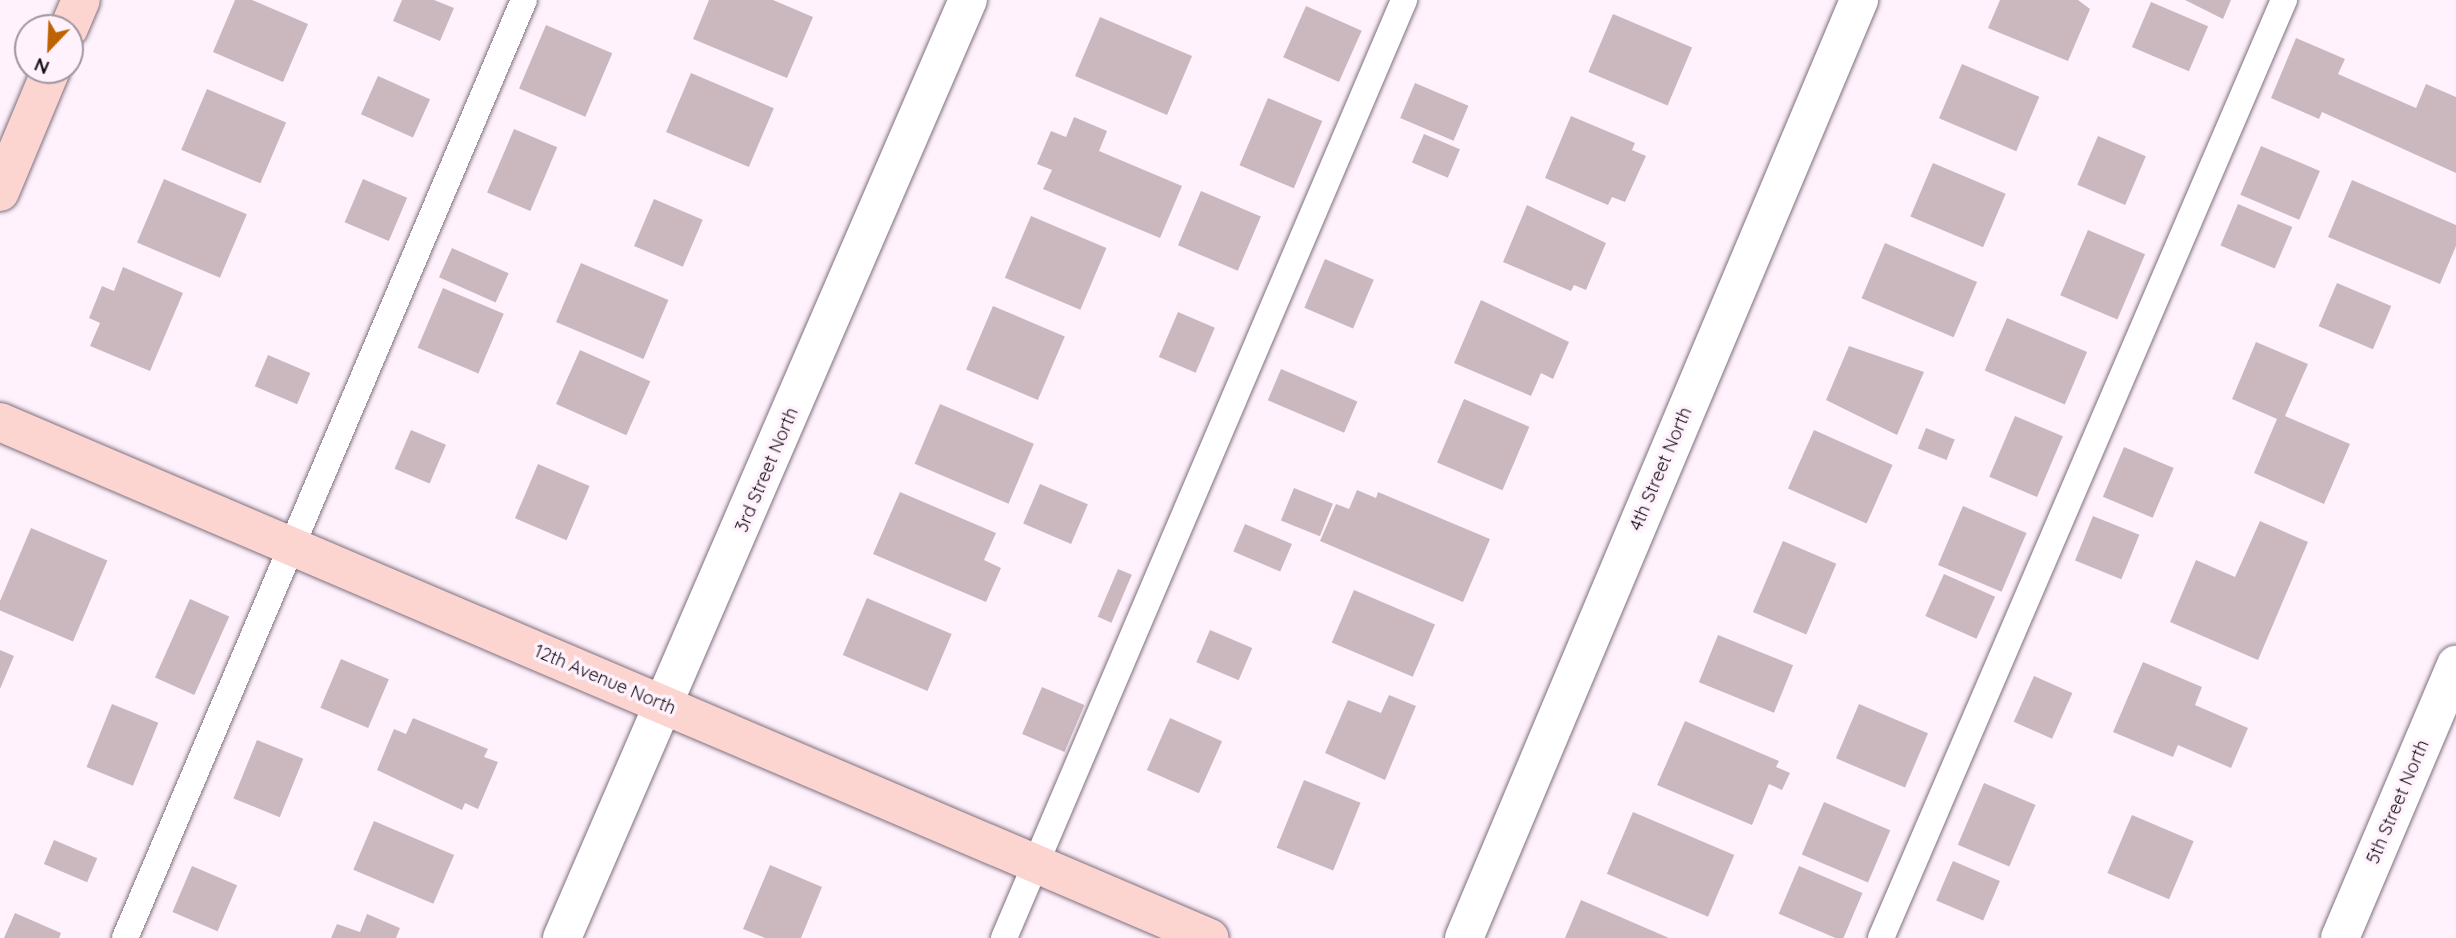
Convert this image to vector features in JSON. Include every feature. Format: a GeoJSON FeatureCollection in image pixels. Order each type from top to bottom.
{"type":"FeatureCollection","features":[{"type":"Feature","properties":{"kind":"main road"},"geometry":{"type":"LineString","coordinates":[[0,192],[45,84]]}},
{"type":"Feature","properties":{"kind":"main road","name":"12th Avenue North"},"geometry":{"type":"LineString","coordinates":[[0,422],[291,550],[666,705],[1210,938]]}},
{"type":"Feature","properties":{"kind":"street","name":"3rd Street North"},"geometry":{"type":"LineString","coordinates":[[562,938],[666,705],[968,0]]}},
{"type":"Feature","properties":{"kind":"street","name":"4th Street North"},"geometry":{"type":"LineString","coordinates":[[1464,938],[1859,0]]}},
{"type":"Feature","properties":{"kind":"street","name":"5th Street North"},"geometry":{"type":"LineString","coordinates":[[2340,938],[2456,665]]}},
{"type":"Feature","properties":{"kind":"lane"},"geometry":{"type":"LineString","coordinates":[[125,938],[524,0]]}},
{"type":"Feature","properties":{"kind":"lane"},"geometry":{"type":"LineString","coordinates":[[1004,938],[1404,0]]}},
{"type":"Feature","properties":{"kind":"lane"},"geometry":{"type":"LineString","coordinates":[[1881,938],[2284,0]]}},
{"type":"Feature","properties":{"kind":"building"},"geometry":{"type":"Polygon","coordinates":[[[235,0],[252,0],[308,24],[283,82],[213,52],[235,0]]]}},
{"type":"Feature","properties":{"kind":"building"},"geometry":{"type":"Polygon","coordinates":[[[402,0],[434,0],[454,8],[440,41],[393,21],[402,0]]]}},
{"type":"Feature","properties":{"kind":"building"},"geometry":{"type":"Polygon","coordinates":[[[709,0],[773,0],[813,17],[787,78],[693,39],[709,0]]]}},
{"type":"Feature","properties":{"kind":"building"},"geometry":{"type":"Polygon","coordinates":[[[2000,0],[2078,0],[2090,9],[2068,61],[1988,28],[2000,0]]]}},
{"type":"Feature","properties":{"kind":"building"},"geometry":{"type":"Polygon","coordinates":[[[2185,0],[2231,0],[2223,19],[2185,0]]]}},
{"type":"Feature","properties":{"kind":"building"},"geometry":{"type":"Polygon","coordinates":[[[2151,2],[2208,26],[2189,71],[2132,47],[2151,2]]]}},
{"type":"Feature","properties":{"kind":"building"},"geometry":{"type":"Polygon","coordinates":[[[1306,6],[1362,31],[1339,82],[1283,57],[1306,6]]]}},
{"type":"Feature","properties":{"kind":"building"},"geometry":{"type":"Polygon","coordinates":[[[1613,14],[1692,48],[1668,106],[1588,72],[1613,14]]]}},
{"type":"Feature","properties":{"kind":"building"},"geometry":{"type":"Polygon","coordinates":[[[1100,17],[1192,56],[1167,115],[1075,76],[1100,17]]]}},
{"type":"Feature","properties":{"kind":"building"},"geometry":{"type":"Polygon","coordinates":[[[546,25],[612,53],[585,117],[519,89],[546,25]]]}},
{"type":"Feature","properties":{"kind":"building"},"geometry":{"type":"Polygon","coordinates":[[[2296,38],[2345,59],[2338,74],[2416,108],[2426,84],[2456,97],[2456,173],[2322,112],[2319,119],[2271,98],[2296,38]]]}},
{"type":"Feature","properties":{"kind":"building"},"geometry":{"type":"Polygon","coordinates":[[[1962,64],[2039,97],[2016,151],[1939,118],[1962,64]]]}},
{"type":"Feature","properties":{"kind":"building"},"geometry":{"type":"Polygon","coordinates":[[[691,73],[774,108],[749,167],[666,132],[691,73]]]}},
{"type":"Feature","properties":{"kind":"building"},"geometry":{"type":"Polygon","coordinates":[[[378,76],[430,99],[413,138],[361,114],[378,76]]]}},
{"type":"Feature","properties":{"kind":"building"},"geometry":{"type":"Polygon","coordinates":[[[1415,83],[1468,106],[1454,141],[1400,118],[1415,83]]]}},
{"type":"Feature","properties":{"kind":"building"},"geometry":{"type":"Polygon","coordinates":[[[207,89],[286,123],[260,183],[181,150],[207,89]]]}},
{"type":"Feature","properties":{"kind":"building"},"geometry":{"type":"Polygon","coordinates":[[[1268,98],[1322,121],[1294,188],[1239,165],[1268,98]]]}},
{"type":"Feature","properties":{"kind":"building"},"geometry":{"type":"Polygon","coordinates":[[[1571,116],[1635,143],[1632,150],[1646,156],[1625,202],[1612,197],[1608,205],[1545,178],[1571,116]]]}},
{"type":"Feature","properties":{"kind":"building"},"geometry":{"type":"Polygon","coordinates":[[[1074,117],[1107,131],[1099,151],[1182,186],[1160,238],[1043,189],[1052,170],[1037,164],[1051,131],[1066,137],[1074,117]]]}},
{"type":"Feature","properties":{"kind":"building"},"geometry":{"type":"Polygon","coordinates":[[[514,129],[557,147],[530,211],[487,193],[514,129]]]}},
{"type":"Feature","properties":{"kind":"building"},"geometry":{"type":"Polygon","coordinates":[[[1424,134],[1460,149],[1448,178],[1412,163],[1424,134]]]}},
{"type":"Feature","properties":{"kind":"building"},"geometry":{"type":"Polygon","coordinates":[[[2098,136],[2146,156],[2125,205],[2077,185],[2098,136]]]}},
{"type":"Feature","properties":{"kind":"building"},"geometry":{"type":"Polygon","coordinates":[[[2261,146],[2320,171],[2299,220],[2240,195],[2261,146]]]}},
{"type":"Feature","properties":{"kind":"building"},"geometry":{"type":"Polygon","coordinates":[[[1933,163],[2006,194],[1983,247],[1910,216],[1933,163]]]}},
{"type":"Feature","properties":{"kind":"building"},"geometry":{"type":"Polygon","coordinates":[[[164,179],[247,214],[220,278],[137,243],[164,179]]]}},
{"type":"Feature","properties":{"kind":"building"},"geometry":{"type":"Polygon","coordinates":[[[363,179],[407,198],[389,241],[345,222],[363,179]]]}},
{"type":"Feature","properties":{"kind":"building"},"geometry":{"type":"Polygon","coordinates":[[[2352,180],[2456,225],[2456,246],[2440,284],[2328,237],[2352,180]]]}},
{"type":"Feature","properties":{"kind":"building"},"geometry":{"type":"Polygon","coordinates":[[[1201,191],[1261,216],[1238,271],[1178,245],[1201,191]]]}},
{"type":"Feature","properties":{"kind":"building"},"geometry":{"type":"Polygon","coordinates":[[[654,199],[703,220],[683,267],[634,246],[654,199]]]}},
{"type":"Feature","properties":{"kind":"building"},"geometry":{"type":"Polygon","coordinates":[[[2238,204],[2292,227],[2275,268],[2220,245],[2238,204]]]}},
{"type":"Feature","properties":{"kind":"building"},"geometry":{"type":"Polygon","coordinates":[[[1527,205],[1606,243],[1586,290],[1574,285],[1571,291],[1503,262],[1527,205]]]}},
{"type":"Feature","properties":{"kind":"building"},"geometry":{"type":"Polygon","coordinates":[[[1031,216],[1106,248],[1080,310],[1005,278],[1031,216]]]}},
{"type":"Feature","properties":{"kind":"building"},"geometry":{"type":"Polygon","coordinates":[[[2088,230],[2145,254],[2117,320],[2060,295],[2088,230]]]}},
{"type":"Feature","properties":{"kind":"building"},"geometry":{"type":"Polygon","coordinates":[[[1885,243],[1977,282],[1954,337],[1862,298],[1885,243]]]}},
{"type":"Feature","properties":{"kind":"building"},"geometry":{"type":"Polygon","coordinates":[[[452,248],[509,273],[496,302],[439,277],[452,248]]]}},
{"type":"Feature","properties":{"kind":"building"},"geometry":{"type":"Polygon","coordinates":[[[1325,259],[1374,280],[1353,328],[1304,308],[1325,259]]]}},
{"type":"Feature","properties":{"kind":"building"},"geometry":{"type":"Polygon","coordinates":[[[581,263],[668,300],[643,359],[556,322],[581,263]]]}},
{"type":"Feature","properties":{"kind":"building"},"geometry":{"type":"Polygon","coordinates":[[[123,267],[183,293],[150,371],[90,346],[100,323],[89,318],[102,286],[114,291],[123,267]]]}},
{"type":"Feature","properties":{"kind":"building"},"geometry":{"type":"Polygon","coordinates":[[[2337,283],[2391,306],[2373,349],[2319,326],[2337,283]]]}},
{"type":"Feature","properties":{"kind":"building"},"geometry":{"type":"Polygon","coordinates":[[[443,288],[504,314],[478,374],[418,348],[443,288]]]}},
{"type":"Feature","properties":{"kind":"building"},"geometry":{"type":"Polygon","coordinates":[[[1481,300],[1569,342],[1553,379],[1541,373],[1531,396],[1454,363],[1481,300]]]}},
{"type":"Feature","properties":{"kind":"building"},"geometry":{"type":"Polygon","coordinates":[[[993,306],[1065,336],[1038,400],[966,370],[993,306]]]}},
{"type":"Feature","properties":{"kind":"building"},"geometry":{"type":"Polygon","coordinates":[[[1178,312],[1215,328],[1196,373],[1159,357],[1178,312]]]}},
{"type":"Feature","properties":{"kind":"building"},"geometry":{"type":"Polygon","coordinates":[[[2007,318],[2087,352],[2065,404],[1985,370],[2007,318]]]}},
{"type":"Feature","properties":{"kind":"building"},"geometry":{"type":"Polygon","coordinates":[[[2256,342],[2308,364],[2285,416],[2350,444],[2324,504],[2254,473],[2277,419],[2232,399],[2256,342]]]}},
{"type":"Feature","properties":{"kind":"building"},"geometry":{"type":"Polygon","coordinates":[[[1849,346],[1924,372],[1897,435],[1826,400],[1849,346]]]}},
{"type":"Feature","properties":{"kind":"building"},"geometry":{"type":"Polygon","coordinates":[[[580,350],[650,381],[626,435],[556,404],[580,350]]]}},
{"type":"Feature","properties":{"kind":"building"},"geometry":{"type":"Polygon","coordinates":[[[268,355],[310,373],[297,404],[255,386],[268,355]]]}},
{"type":"Feature","properties":{"kind":"building"},"geometry":{"type":"Polygon","coordinates":[[[1281,369],[1357,401],[1344,433],[1268,400],[1281,369]]]}},
{"type":"Feature","properties":{"kind":"building"},"geometry":{"type":"Polygon","coordinates":[[[1464,399],[1529,427],[1502,490],[1437,463],[1464,399]]]}},
{"type":"Feature","properties":{"kind":"building"},"geometry":{"type":"Polygon","coordinates":[[[940,404],[1034,444],[1008,504],[915,464],[940,404]]]}},
{"type":"Feature","properties":{"kind":"building"},"geometry":{"type":"Polygon","coordinates":[[[2015,416],[2063,436],[2037,497],[1989,477],[2015,416]]]}},
{"type":"Feature","properties":{"kind":"building"},"geometry":{"type":"Polygon","coordinates":[[[1926,428],[1955,440],[1947,460],[1918,448],[1926,428]]]}},
{"type":"Feature","properties":{"kind":"building"},"geometry":{"type":"Polygon","coordinates":[[[411,430],[446,445],[430,484],[395,469],[411,430]]]}},
{"type":"Feature","properties":{"kind":"building"},"geometry":{"type":"Polygon","coordinates":[[[1814,430],[1893,465],[1867,523],[1788,488],[1814,430]]]}},
{"type":"Feature","properties":{"kind":"building"},"geometry":{"type":"Polygon","coordinates":[[[2124,447],[2174,468],[2153,518],[2103,497],[2124,447]]]}},
{"type":"Feature","properties":{"kind":"building"},"geometry":{"type":"Polygon","coordinates":[[[538,464],[590,486],[566,540],[515,518],[538,464]]]}},
{"type":"Feature","properties":{"kind":"building"},"geometry":{"type":"Polygon","coordinates":[[[1040,484],[1088,504],[1071,544],[1023,524],[1040,484]]]}},
{"type":"Feature","properties":{"kind":"building"},"geometry":{"type":"Polygon","coordinates":[[[1294,488],[1333,504],[1320,536],[1281,520],[1294,488]]]}},
{"type":"Feature","properties":{"kind":"building"},"geometry":{"type":"Polygon","coordinates":[[[1357,490],[1376,498],[1378,492],[1490,539],[1463,602],[1320,541],[1336,504],[1349,509],[1357,490]]]}},
{"type":"Feature","properties":{"kind":"building"},"geometry":{"type":"Polygon","coordinates":[[[900,492],[996,533],[984,560],[1001,568],[986,602],[873,554],[900,492]]]}},
{"type":"Feature","properties":{"kind":"building"},"geometry":{"type":"Polygon","coordinates":[[[1963,506],[2027,533],[2002,592],[1938,565],[1963,506]]]}},
{"type":"Feature","properties":{"kind":"building"},"geometry":{"type":"Polygon","coordinates":[[[2093,516],[2139,535],[2121,579],[2075,561],[2093,516]]]}},
{"type":"Feature","properties":{"kind":"building"},"geometry":{"type":"Polygon","coordinates":[[[2260,521],[2308,542],[2258,660],[2170,622],[2196,560],[2235,577],[2260,521]]]}},
{"type":"Feature","properties":{"kind":"building"},"geometry":{"type":"Polygon","coordinates":[[[1245,524],[1292,544],[1280,572],[1233,552],[1245,524]]]}},
{"type":"Feature","properties":{"kind":"building"},"geometry":{"type":"Polygon","coordinates":[[[31,528],[107,560],[73,641],[0,610],[0,601],[31,528]]]}},
{"type":"Feature","properties":{"kind":"building"},"geometry":{"type":"Polygon","coordinates":[[[1783,541],[1836,564],[1806,635],[1753,612],[1783,541]]]}},
{"type":"Feature","properties":{"kind":"building"},"geometry":{"type":"Polygon","coordinates":[[[1118,569],[1132,575],[1111,623],[1098,617],[1118,569]]]}},
{"type":"Feature","properties":{"kind":"building"},"geometry":{"type":"Polygon","coordinates":[[[1944,574],[1995,597],[1976,639],[1925,616],[1944,574]]]}},
{"type":"Feature","properties":{"kind":"building"},"geometry":{"type":"Polygon","coordinates":[[[1354,590],[1435,624],[1413,677],[1332,642],[1354,590]]]}},
{"type":"Feature","properties":{"kind":"building"},"geometry":{"type":"Polygon","coordinates":[[[867,598],[952,634],[927,691],[843,655],[867,598]]]}},
{"type":"Feature","properties":{"kind":"building"},"geometry":{"type":"Polygon","coordinates":[[[190,599],[229,616],[194,695],[155,678],[190,599]]]}},
{"type":"Feature","properties":{"kind":"building"},"geometry":{"type":"Polygon","coordinates":[[[1210,630],[1252,648],[1239,680],[1196,662],[1210,630]]]}},
{"type":"Feature","properties":{"kind":"building"},"geometry":{"type":"Polygon","coordinates":[[[1718,635],[1793,665],[1774,713],[1699,682],[1718,635]]]}},
{"type":"Feature","properties":{"kind":"building"},"geometry":{"type":"Polygon","coordinates":[[[0,650],[14,656],[0,689],[0,650]]]}},
{"type":"Feature","properties":{"kind":"building"},"geometry":{"type":"Polygon","coordinates":[[[341,659],[389,679],[368,728],[320,708],[341,659]]]}},
{"type":"Feature","properties":{"kind":"building"},"geometry":{"type":"Polygon","coordinates":[[[2143,662],[2202,687],[2195,705],[2248,728],[2231,768],[2178,745],[2173,757],[2113,732],[2143,662]]]}},
{"type":"Feature","properties":{"kind":"building"},"geometry":{"type":"Polygon","coordinates":[[[2034,676],[2072,693],[2052,739],[2014,722],[2034,676]]]}},
{"type":"Feature","properties":{"kind":"building"},"geometry":{"type":"Polygon","coordinates":[[[1042,687],[1084,705],[1064,752],[1022,734],[1042,687]]]}},
{"type":"Feature","properties":{"kind":"building"},"geometry":{"type":"Polygon","coordinates":[[[1389,695],[1416,706],[1385,780],[1325,753],[1348,700],[1381,713],[1389,695]]]}},
{"type":"Feature","properties":{"kind":"building"},"geometry":{"type":"Polygon","coordinates":[[[112,704],[158,723],[133,786],[87,767],[112,704]]]}},
{"type":"Feature","properties":{"kind":"building"},"geometry":{"type":"Polygon","coordinates":[[[1859,704],[1928,733],[1905,788],[1836,758],[1859,704]]]}},
{"type":"Feature","properties":{"kind":"building"},"geometry":{"type":"Polygon","coordinates":[[[413,718],[488,749],[484,757],[498,762],[478,809],[465,803],[462,810],[377,770],[394,729],[406,734],[413,718]]]}},
{"type":"Feature","properties":{"kind":"building"},"geometry":{"type":"Polygon","coordinates":[[[1170,718],[1222,741],[1199,793],[1147,770],[1170,718]]]}},
{"type":"Feature","properties":{"kind":"building"},"geometry":{"type":"Polygon","coordinates":[[[1685,721],[1779,761],[1776,767],[1790,773],[1782,790],[1769,784],[1752,825],[1657,785],[1685,721]]]}},
{"type":"Feature","properties":{"kind":"building"},"geometry":{"type":"Polygon","coordinates":[[[257,740],[303,759],[280,817],[233,798],[257,740]]]}},
{"type":"Feature","properties":{"kind":"building"},"geometry":{"type":"Polygon","coordinates":[[[1304,780],[1361,803],[1333,871],[1277,848],[1304,780]]]}},
{"type":"Feature","properties":{"kind":"building"},"geometry":{"type":"Polygon","coordinates":[[[1984,783],[2036,805],[2009,867],[1958,845],[1984,783]]]}},
{"type":"Feature","properties":{"kind":"building"},"geometry":{"type":"Polygon","coordinates":[[[1824,802],[1890,830],[1868,883],[1802,854],[1824,802]]]}},
{"type":"Feature","properties":{"kind":"building"},"geometry":{"type":"Polygon","coordinates":[[[1633,812],[1734,855],[1708,917],[1607,874],[1633,812]]]}},
{"type":"Feature","properties":{"kind":"building"},"geometry":{"type":"Polygon","coordinates":[[[2132,815],[2194,841],[2169,899],[2107,873],[2132,815]]]}},
{"type":"Feature","properties":{"kind":"building"},"geometry":{"type":"Polygon","coordinates":[[[374,821],[454,855],[433,904],[353,870],[374,821]]]}},
{"type":"Feature","properties":{"kind":"building"},"geometry":{"type":"Polygon","coordinates":[[[54,840],[97,858],[87,882],[44,864],[54,840]]]}},
{"type":"Feature","properties":{"kind":"building"},"geometry":{"type":"Polygon","coordinates":[[[1953,861],[2000,881],[1983,921],[1936,901],[1953,861]]]}},
{"type":"Feature","properties":{"kind":"building"},"geometry":{"type":"Polygon","coordinates":[[[770,865],[822,887],[801,938],[765,938],[743,929],[770,865]]]}},
{"type":"Feature","properties":{"kind":"building"},"geometry":{"type":"Polygon","coordinates":[[[192,866],[237,885],[218,931],[172,912],[192,866]]]}},
{"type":"Feature","properties":{"kind":"building"},"geometry":{"type":"Polygon","coordinates":[[[1799,866],[1863,893],[1843,938],[1836,938],[1779,914],[1799,866]]]}},
{"type":"Feature","properties":{"kind":"building"},"geometry":{"type":"Polygon","coordinates":[[[1581,900],[1669,938],[1565,938],[1581,900]]]}},
{"type":"Feature","properties":{"kind":"building"},"geometry":{"type":"Polygon","coordinates":[[[15,913],[61,933],[59,938],[4,938],[15,913]]]}},
{"type":"Feature","properties":{"kind":"building"},"geometry":{"type":"Polygon","coordinates":[[[367,914],[400,928],[396,938],[331,938],[337,924],[360,932],[367,914]]]}}]}
